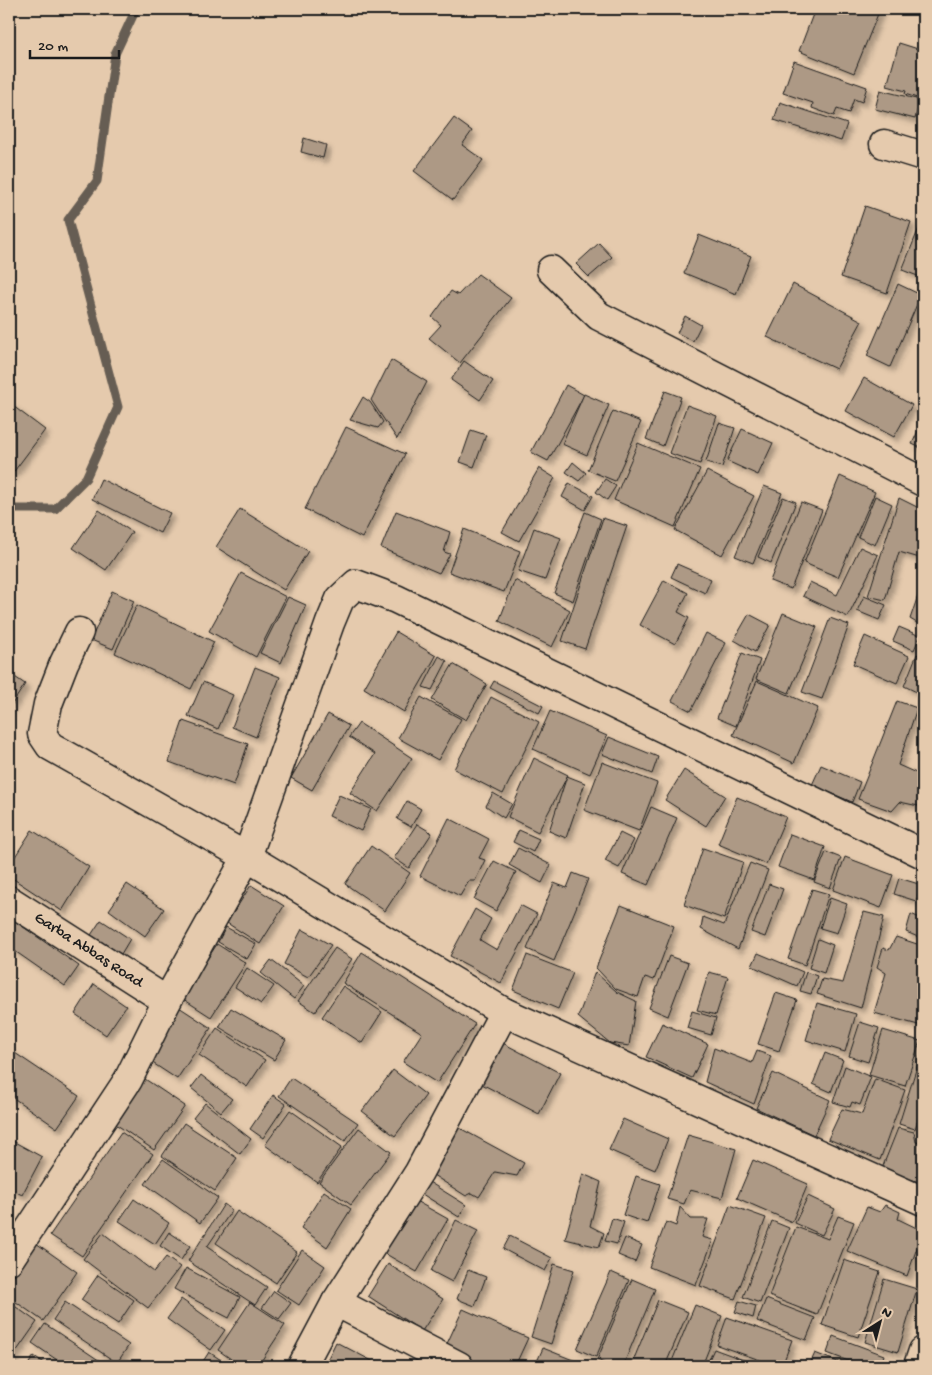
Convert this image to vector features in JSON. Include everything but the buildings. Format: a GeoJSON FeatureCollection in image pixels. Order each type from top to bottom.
{"type":"FeatureCollection","features":[{"type":"Feature","properties":{"kind":"street"},"geometry":{"type":"LineString","coordinates":[[884,144],[923,156]]}},
{"type":"Feature","properties":{"kind":"street"},"geometry":{"type":"LineString","coordinates":[[551,270],[599,316],[923,482]]}},
{"type":"Feature","properties":{"kind":"street"},"geometry":{"type":"LineString","coordinates":[[9,1260],[128,1080],[167,1001],[247,857],[330,623],[340,599],[356,584],[396,599],[923,854]]}},
{"type":"Feature","properties":{"kind":"street"},"geometry":{"type":"LineString","coordinates":[[79,632],[64,663],[48,704],[42,734],[50,746],[247,857],[504,1012],[923,1202]]}},
{"type":"Feature","properties":{"kind":"street","name":"Garba Abbas Road"},"geometry":{"type":"LineString","coordinates":[[9,900],[167,1001]]}},
{"type":"Feature","properties":{"kind":"street"},"geometry":{"type":"LineString","coordinates":[[302,1366],[336,1302],[419,1172],[504,1012]]}},
{"type":"Feature","properties":{"kind":"street"},"geometry":{"type":"LineString","coordinates":[[336,1302],[459,1366]]}},
{"type":"Feature","properties":{"kind":"street"},"geometry":{"type":"LineString","coordinates":[[918,1366],[923,1351]]}},
{"type":"Feature","properties":{"kind":"waterway"},"geometry":{"type":"LineString","coordinates":[[9,509],[55,509],[86,478],[118,407],[68,220],[97,181],[115,54],[136,9]]}}]}
